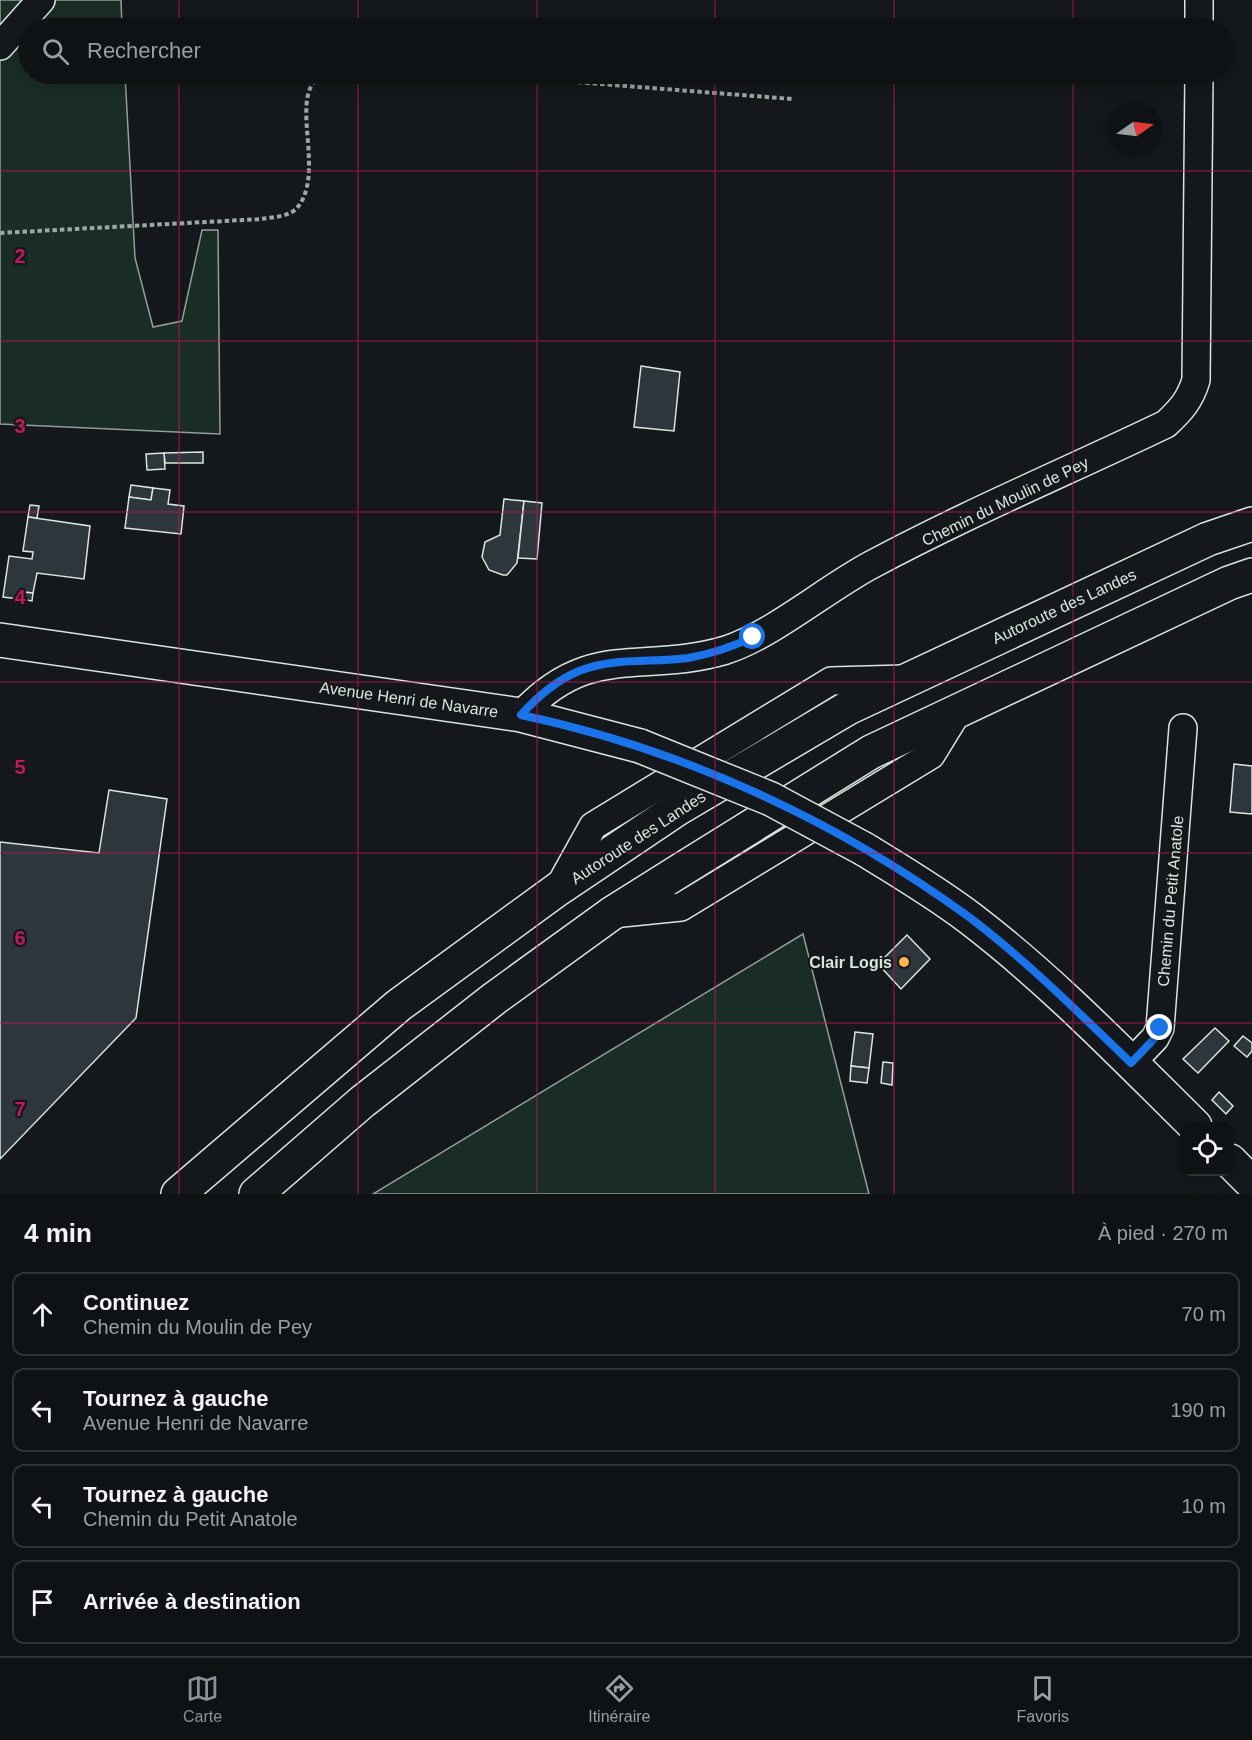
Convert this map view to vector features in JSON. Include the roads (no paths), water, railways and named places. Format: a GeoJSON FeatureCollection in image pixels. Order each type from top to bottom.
{"type":"FeatureCollection","features":[{"type":"Feature","properties":{"kind":"main road","name":"Autoroute des Landes"},"geometry":{"type":"LineString","coordinates":[[178,1194],[399,1005],[558,889],[677,809],[848,708],[1208,538],[1252,524]]}},
{"type":"Feature","properties":{"kind":"main road"},"geometry":{"type":"LineString","coordinates":[[256,1194],[362,1102],[430,1048],[611,914],[871,752],[1229,583],[1252,575]]}},
{"type":"Feature","properties":{"kind":"main road","name":"Avenue Henri de Navarre"},"geometry":{"type":"LineString","coordinates":[[0,640],[521,715],[640,746],[771,799],[864,849],[925,886],[971,919],[1054,989],[1191,1122]]}},
{"type":"Feature","properties":{"kind":"main road"},"geometry":{"type":"LineString","coordinates":[[1234,1165],[1252,1183]]}},
{"type":"Feature","properties":{"kind":"street"},"geometry":{"type":"LineString","coordinates":[[25,18],[41,0]]}},
{"type":"Feature","properties":{"kind":"street"},"geometry":{"type":"LineString","coordinates":[[1199,0],[1199,18]]}},
{"type":"Feature","properties":{"kind":"street"},"geometry":{"type":"LineString","coordinates":[[0,46],[18,26]]}},
{"type":"Feature","properties":{"kind":"street","name":"Chemin du Moulin de Pey"},"geometry":{"type":"LineString","coordinates":[[521,715],[538,696],[580,671],[603,665],[687,658],[727,649],[753,637],[870,566],[1166,424],[1180,411],[1191,397],[1196,380],[1199,84]]}},
{"type":"Feature","properties":{"kind":"street","name":"Chemin du Petit Anatole"},"geometry":{"type":"LineString","coordinates":[[1131,1063],[1155,1038],[1160,1028],[1183,728]]}},
{"type":"Feature","properties":{"kind":"place","name":"Clair Logis"},"geometry":{"type":"Point","coordinates":[904,962]}}]}
